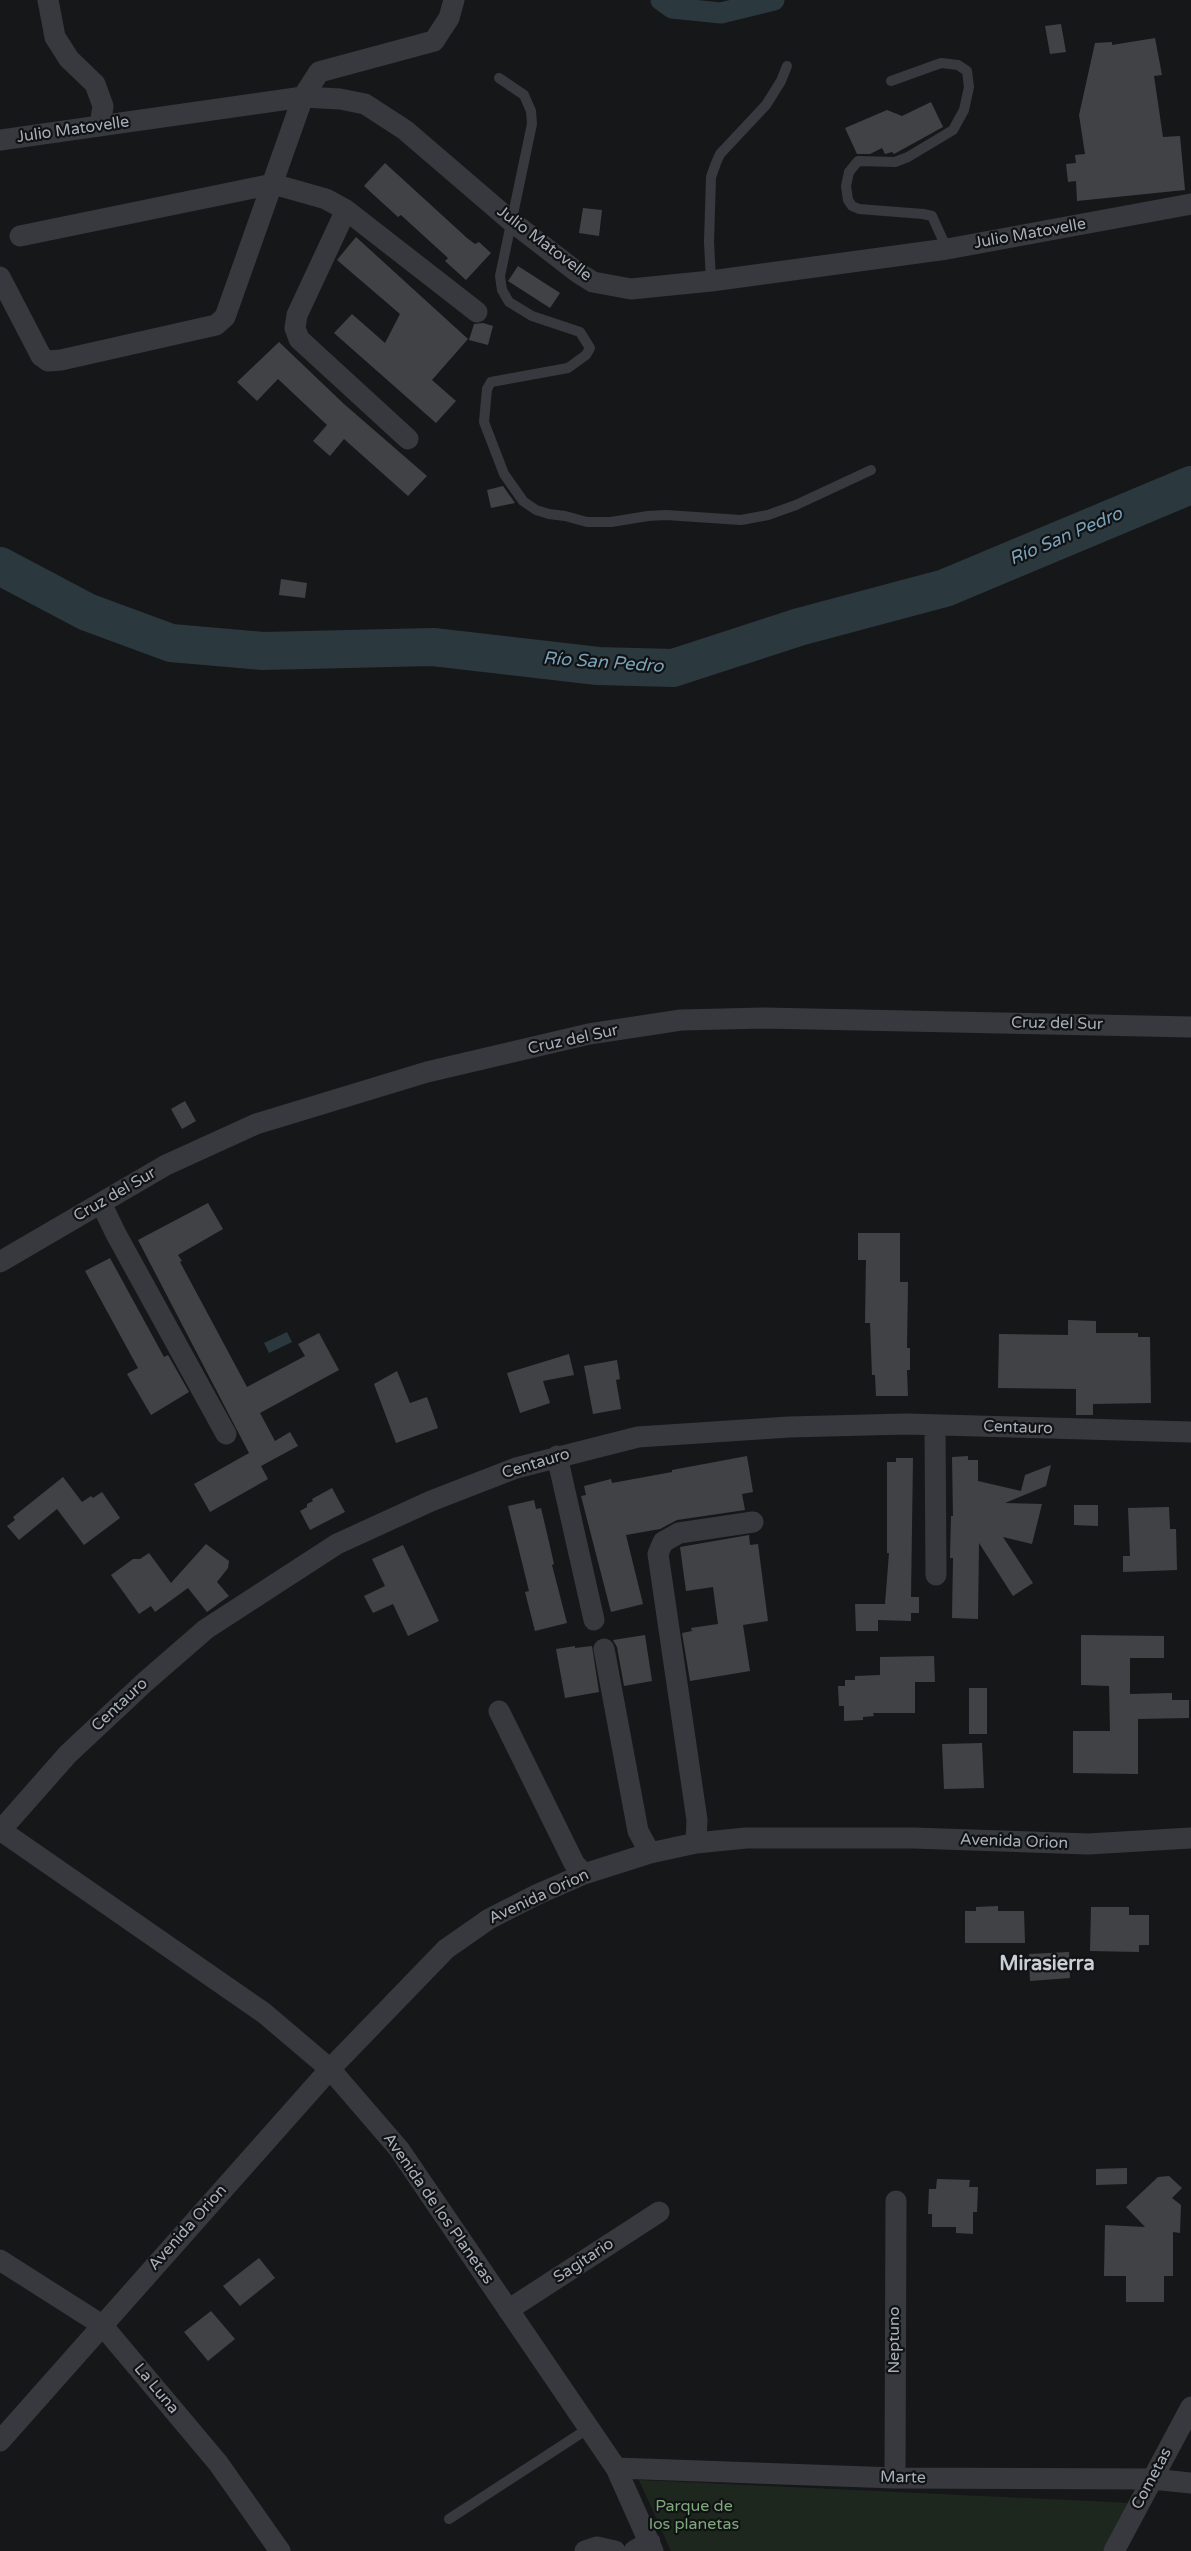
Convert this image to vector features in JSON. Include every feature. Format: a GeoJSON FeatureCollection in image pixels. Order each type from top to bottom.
{"type":"FeatureCollection","features":[{"type":"Feature","properties":{"kind":"street"},"geometry":{"type":"LineString","coordinates":[[48,0],[55,36],[69,59],[95,84],[103,106],[100,126]]}},
{"type":"Feature","properties":{"kind":"street"},"geometry":{"type":"LineString","coordinates":[[0,277],[41,356],[48,361],[216,325],[225,317],[303,97],[319,72],[434,41],[449,18],[454,0]]}},
{"type":"Feature","properties":{"kind":"street","name":"Julio Matovelle"},"geometry":{"type":"LineString","coordinates":[[0,140],[303,97],[340,99],[365,104],[405,130],[511,220],[592,282],[631,289],[711,281],[947,249],[1191,204]]}},
{"type":"Feature","properties":{"kind":"street"},"geometry":{"type":"LineString","coordinates":[[20,236],[273,184],[326,199],[346,210],[477,312]]}},
{"type":"Feature","properties":{"kind":"street"},"geometry":{"type":"LineString","coordinates":[[346,210],[297,315],[295,328],[299,339],[408,439]]}},
{"type":"Feature","properties":{"kind":"street","name":"Cruz del Sur"},"geometry":{"type":"LineString","coordinates":[[0,1262],[166,1165],[256,1124],[427,1072],[589,1034],[681,1020],[764,1018],[1191,1027]]}},
{"type":"Feature","properties":{"kind":"street"},"geometry":{"type":"LineString","coordinates":[[101,1203],[226,1434]]}},
{"type":"Feature","properties":{"kind":"street"},"geometry":{"type":"LineString","coordinates":[[935,1425],[936,1575]]}},
{"type":"Feature","properties":{"kind":"street","name":"Centauro"},"geometry":{"type":"LineString","coordinates":[[0,1831],[68,1754],[206,1629],[337,1544],[431,1501],[516,1468],[639,1437],[789,1426],[935,1425],[1191,1432]]}},
{"type":"Feature","properties":{"kind":"street"},"geometry":{"type":"LineString","coordinates":[[557,1456],[594,1620]]}},
{"type":"Feature","properties":{"kind":"street"},"geometry":{"type":"LineString","coordinates":[[696,1843],[697,1820],[658,1554],[663,1542],[679,1533],[753,1522]]}},
{"type":"Feature","properties":{"kind":"street"},"geometry":{"type":"LineString","coordinates":[[604,1649],[638,1831],[650,1853]]}},
{"type":"Feature","properties":{"kind":"street"},"geometry":{"type":"LineString","coordinates":[[499,1711],[574,1863],[584,1874]]}},
{"type":"Feature","properties":{"kind":"street","name":"Avenida de los Planetas"},"geometry":{"type":"LineString","coordinates":[[0,1831],[264,2013],[330,2069],[399,2149],[616,2468],[646,2548]]}},
{"type":"Feature","properties":{"kind":"street","name":"Avenida Orion"},"geometry":{"type":"LineString","coordinates":[[0,2441],[330,2069],[447,1949],[489,1919],[536,1894],[584,1874],[650,1853],[696,1843],[746,1838],[914,1838],[1088,1844],[1191,1838]]}},
{"type":"Feature","properties":{"kind":"street","name":"Neptuno"},"geometry":{"type":"LineString","coordinates":[[895,2478],[896,2201]]}},
{"type":"Feature","properties":{"kind":"street","name":"Sagitario"},"geometry":{"type":"LineString","coordinates":[[508,2310],[659,2212]]}},
{"type":"Feature","properties":{"kind":"street","name":"La Luna"},"geometry":{"type":"LineString","coordinates":[[0,2260],[102,2325],[218,2463],[280,2551]]}},
{"type":"Feature","properties":{"kind":"street","name":"Cometas"},"geometry":{"type":"LineString","coordinates":[[1114,2551],[1191,2407]]}},
{"type":"Feature","properties":{"kind":"street","name":"Marte"},"geometry":{"type":"LineString","coordinates":[[616,2468],[895,2478],[1152,2479],[1191,2484]]}},
{"type":"Feature","properties":{"kind":"street"},"geometry":{"type":"LineString","coordinates":[[585,2551],[597,2547],[615,2551]]}},
{"type":"Feature","properties":{"kind":"lane"},"geometry":{"type":"LineString","coordinates":[[891,81],[941,63],[958,65],[967,71],[969,87],[964,110],[953,130],[909,157],[895,162],[858,161],[849,172],[846,186],[848,200],[852,206],[859,209],[932,216],[947,249]]}},
{"type":"Feature","properties":{"kind":"lane"},"geometry":{"type":"LineString","coordinates":[[711,281],[709,242],[711,177],[720,154],[766,105],[781,81],[787,66]]}},
{"type":"Feature","properties":{"kind":"lane"},"geometry":{"type":"LineString","coordinates":[[499,78],[524,95],[531,111],[531,124],[500,276],[502,290],[509,302],[532,316],[580,332],[590,348],[586,355],[568,368],[491,382],[487,389],[484,422],[504,474],[522,501],[536,510],[587,522],[611,522],[666,515],[741,520],[768,515],[796,505],[871,470]]}},
{"type":"Feature","properties":{"kind":"lane"},"geometry":{"type":"LineString","coordinates":[[449,2519],[589,2428]]}},
{"type":"Feature","properties":{"kind":"green space","name":"Parque de los planetas"},"geometry":{"type":"Polygon","coordinates":[[[639,2480],[1132,2503],[1106,2551],[671,2551],[639,2480]]]}},
{"type":"Feature","properties":{"kind":"shaded area"},"geometry":{"type":"Polygon","coordinates":[[[287,1332],[292,1342],[269,1353],[264,1343],[287,1332]]]}},
{"type":"Feature","properties":{"kind":"building"},"geometry":{"type":"Polygon","coordinates":[[[1061,24],[1066,52],[1050,54],[1045,26],[1061,24]]]}},
{"type":"Feature","properties":{"kind":"building"},"geometry":{"type":"Polygon","coordinates":[[[1155,38],[1162,75],[1154,76],[1163,137],[1180,136],[1185,190],[1077,201],[1076,181],[1068,182],[1066,164],[1076,163],[1075,155],[1085,154],[1079,115],[1095,43],[1112,42],[1112,45],[1155,38]]]}},
{"type":"Feature","properties":{"kind":"building"},"geometry":{"type":"Polygon","coordinates":[[[931,102],[943,127],[894,154],[892,152],[885,154],[882,148],[870,154],[857,154],[845,128],[887,110],[902,116],[931,102]]]}},
{"type":"Feature","properties":{"kind":"building"},"geometry":{"type":"Polygon","coordinates":[[[385,163],[467,238],[475,244],[479,242],[491,253],[466,280],[445,261],[448,258],[401,215],[398,217],[364,186],[385,163]]]}},
{"type":"Feature","properties":{"kind":"building"},"geometry":{"type":"Polygon","coordinates":[[[583,208],[602,210],[599,236],[579,233],[583,208]]]}},
{"type":"Feature","properties":{"kind":"building"},"geometry":{"type":"Polygon","coordinates":[[[356,237],[468,339],[432,380],[456,401],[436,423],[334,333],[352,314],[385,343],[400,314],[337,260],[356,237]]]}},
{"type":"Feature","properties":{"kind":"building"},"geometry":{"type":"Polygon","coordinates":[[[518,266],[560,293],[550,308],[508,281],[518,266]]]}},
{"type":"Feature","properties":{"kind":"building"},"geometry":{"type":"Polygon","coordinates":[[[483,323],[493,326],[488,345],[469,340],[474,324],[483,323]]]}},
{"type":"Feature","properties":{"kind":"building"},"geometry":{"type":"Polygon","coordinates":[[[279,342],[344,404],[427,476],[408,496],[344,439],[330,456],[313,441],[327,425],[278,379],[257,401],[237,382],[279,342]]]}},
{"type":"Feature","properties":{"kind":"building"},"geometry":{"type":"Polygon","coordinates":[[[503,486],[515,503],[491,508],[487,490],[503,486]]]}},
{"type":"Feature","properties":{"kind":"building"},"geometry":{"type":"Polygon","coordinates":[[[281,579],[307,583],[305,598],[279,595],[281,579]]]}},
{"type":"Feature","properties":{"kind":"building"},"geometry":{"type":"Polygon","coordinates":[[[185,1101],[196,1121],[182,1129],[171,1109],[185,1101]]]}},
{"type":"Feature","properties":{"kind":"building"},"geometry":{"type":"Polygon","coordinates":[[[208,1203],[223,1229],[178,1255],[247,1387],[305,1356],[298,1344],[319,1333],[339,1370],[260,1413],[275,1441],[290,1432],[298,1446],[261,1466],[268,1479],[210,1512],[194,1484],[249,1453],[138,1240],[208,1203]]]}},
{"type":"Feature","properties":{"kind":"building"},"geometry":{"type":"Polygon","coordinates":[[[858,1233],[900,1233],[900,1282],[908,1282],[907,1348],[910,1348],[910,1370],[907,1370],[908,1396],[876,1396],[875,1375],[872,1375],[870,1323],[865,1323],[866,1260],[858,1260],[858,1233]]]}},
{"type":"Feature","properties":{"kind":"building"},"geometry":{"type":"Polygon","coordinates":[[[110,1258],[164,1357],[168,1355],[189,1392],[151,1415],[127,1374],[138,1368],[85,1271],[110,1258]]]}},
{"type":"Feature","properties":{"kind":"building"},"geometry":{"type":"Polygon","coordinates":[[[1068,1320],[1096,1321],[1096,1333],[1138,1333],[1138,1337],[1150,1337],[1151,1403],[1093,1404],[1093,1415],[1076,1415],[1076,1389],[998,1388],[999,1334],[1068,1335],[1068,1320]]]}},
{"type":"Feature","properties":{"kind":"building"},"geometry":{"type":"Polygon","coordinates":[[[569,1354],[574,1375],[543,1381],[550,1403],[520,1413],[507,1373],[569,1354]]]}},
{"type":"Feature","properties":{"kind":"building"},"geometry":{"type":"Polygon","coordinates":[[[617,1360],[620,1379],[616,1380],[621,1409],[593,1414],[584,1366],[617,1360]]]}},
{"type":"Feature","properties":{"kind":"building"},"geometry":{"type":"Polygon","coordinates":[[[397,1371],[410,1403],[427,1397],[438,1428],[396,1443],[374,1384],[397,1371]]]}},
{"type":"Feature","properties":{"kind":"building"},"geometry":{"type":"Polygon","coordinates":[[[747,1456],[753,1492],[742,1494],[745,1510],[677,1520],[660,1529],[626,1535],[643,1604],[611,1612],[581,1496],[586,1495],[584,1486],[611,1479],[612,1483],[672,1472],[672,1470],[747,1456]]]}},
{"type":"Feature","properties":{"kind":"building"},"geometry":{"type":"Polygon","coordinates":[[[968,1456],[968,1460],[978,1460],[978,1481],[1021,1491],[1025,1475],[1051,1465],[1046,1486],[1005,1503],[1042,1504],[1032,1544],[1003,1537],[1033,1583],[1013,1596],[979,1543],[978,1619],[952,1618],[953,1558],[950,1558],[951,1516],[953,1516],[952,1457],[968,1456]]]}},
{"type":"Feature","properties":{"kind":"building"},"geometry":{"type":"Polygon","coordinates":[[[896,1458],[913,1458],[911,1597],[919,1597],[919,1613],[911,1613],[911,1621],[878,1620],[878,1631],[856,1631],[855,1604],[885,1604],[889,1553],[887,1553],[887,1462],[896,1462],[896,1458]]]}},
{"type":"Feature","properties":{"kind":"building"},"geometry":{"type":"Polygon","coordinates":[[[63,1477],[82,1502],[102,1492],[120,1518],[84,1545],[57,1509],[19,1540],[7,1526],[15,1520],[13,1517],[63,1477]]]}},
{"type":"Feature","properties":{"kind":"building"},"geometry":{"type":"Polygon","coordinates":[[[332,1488],[345,1512],[310,1530],[300,1511],[313,1501],[312,1499],[332,1488]]]}},
{"type":"Feature","properties":{"kind":"building"},"geometry":{"type":"Polygon","coordinates":[[[534,1500],[536,1509],[541,1508],[554,1564],[552,1565],[567,1623],[535,1631],[525,1592],[529,1591],[508,1506],[534,1500]]]}},
{"type":"Feature","properties":{"kind":"building"},"geometry":{"type":"Polygon","coordinates":[[[1074,1505],[1098,1505],[1098,1526],[1074,1525],[1074,1505]]]}},
{"type":"Feature","properties":{"kind":"building"},"geometry":{"type":"Polygon","coordinates":[[[1169,1507],[1170,1529],[1176,1529],[1177,1570],[1123,1572],[1123,1556],[1130,1556],[1128,1508],[1169,1507]]]}},
{"type":"Feature","properties":{"kind":"building"},"geometry":{"type":"Polygon","coordinates":[[[749,1535],[750,1545],[758,1544],[768,1621],[743,1625],[750,1671],[690,1681],[682,1633],[692,1631],[691,1628],[718,1624],[713,1587],[686,1591],[680,1547],[749,1535]]]}},
{"type":"Feature","properties":{"kind":"building"},"geometry":{"type":"Polygon","coordinates":[[[206,1544],[229,1561],[228,1568],[217,1582],[229,1596],[207,1612],[188,1588],[155,1612],[151,1606],[139,1614],[111,1575],[133,1559],[140,1559],[149,1553],[171,1583],[206,1544]]]}},
{"type":"Feature","properties":{"kind":"building"},"geometry":{"type":"Polygon","coordinates":[[[403,1545],[439,1621],[408,1636],[393,1604],[373,1613],[364,1596],[385,1586],[372,1559],[403,1545]]]}},
{"type":"Feature","properties":{"kind":"building"},"geometry":{"type":"Polygon","coordinates":[[[645,1635],[652,1681],[624,1686],[617,1647],[613,1640],[645,1635]]]}},
{"type":"Feature","properties":{"kind":"building"},"geometry":{"type":"Polygon","coordinates":[[[1081,1635],[1164,1636],[1164,1658],[1130,1658],[1130,1694],[1172,1693],[1172,1700],[1189,1700],[1189,1718],[1138,1719],[1138,1774],[1073,1773],[1073,1731],[1110,1731],[1109,1686],[1081,1685],[1081,1635]]]}},
{"type":"Feature","properties":{"kind":"building"},"geometry":{"type":"Polygon","coordinates":[[[575,1646],[575,1648],[592,1646],[599,1692],[565,1698],[556,1649],[575,1646]]]}},
{"type":"Feature","properties":{"kind":"building"},"geometry":{"type":"Polygon","coordinates":[[[934,1656],[935,1682],[915,1682],[915,1713],[873,1713],[874,1716],[863,1717],[863,1720],[844,1721],[844,1706],[839,1706],[838,1686],[845,1686],[845,1680],[855,1680],[855,1676],[880,1675],[880,1657],[934,1656]]]}},
{"type":"Feature","properties":{"kind":"building"},"geometry":{"type":"Polygon","coordinates":[[[969,1688],[987,1688],[987,1734],[969,1734],[969,1688]]]}},
{"type":"Feature","properties":{"kind":"building"},"geometry":{"type":"Polygon","coordinates":[[[982,1743],[984,1788],[944,1789],[942,1744],[982,1743]]]}},
{"type":"Feature","properties":{"kind":"building"},"geometry":{"type":"Polygon","coordinates":[[[998,1906],[998,1911],[1024,1911],[1025,1943],[965,1943],[965,1911],[976,1911],[976,1907],[998,1906]]]}},
{"type":"Feature","properties":{"kind":"building"},"geometry":{"type":"Polygon","coordinates":[[[1091,1907],[1129,1907],[1129,1915],[1149,1915],[1149,1945],[1139,1945],[1139,1952],[1090,1951],[1091,1907]]]}},
{"type":"Feature","properties":{"kind":"building"},"geometry":{"type":"Polygon","coordinates":[[[1069,1952],[1070,1978],[1030,1981],[1029,1954],[1069,1952]]]}},
{"type":"Feature","properties":{"kind":"building"},"geometry":{"type":"Polygon","coordinates":[[[1127,2168],[1127,2184],[1096,2185],[1096,2169],[1127,2168]]]}},
{"type":"Feature","properties":{"kind":"building"},"geometry":{"type":"Polygon","coordinates":[[[1169,2176],[1182,2188],[1172,2198],[1181,2205],[1180,2233],[1173,2232],[1173,2276],[1164,2276],[1164,2302],[1126,2302],[1126,2276],[1104,2276],[1105,2225],[1145,2227],[1126,2207],[1158,2177],[1169,2176]]]}},
{"type":"Feature","properties":{"kind":"building"},"geometry":{"type":"Polygon","coordinates":[[[937,2179],[970,2180],[969,2187],[978,2187],[977,2212],[973,2212],[973,2234],[956,2233],[956,2227],[932,2227],[932,2214],[928,2214],[929,2189],[936,2189],[937,2179]]]}},
{"type":"Feature","properties":{"kind":"building"},"geometry":{"type":"Polygon","coordinates":[[[259,2258],[275,2278],[240,2306],[223,2286],[259,2258]]]}},
{"type":"Feature","properties":{"kind":"building"},"geometry":{"type":"Polygon","coordinates":[[[211,2311],[235,2339],[208,2361],[184,2332],[211,2311]]]}},
{"type":"Feature","properties":{"kind":"waterway"},"geometry":{"type":"LineString","coordinates":[[661,0],[672,8],[721,13],[774,0]]}},
{"type":"Feature","properties":{"kind":"waterway","name":"Río San Pedro"},"geometry":{"type":"LineString","coordinates":[[0,566],[87,612],[171,643],[263,651],[433,647],[598,666],[673,668],[799,627],[945,588],[1191,485]]}},
{"type":"Feature","properties":{"kind":"district","name":"Mirasierra"},"geometry":{"type":"Point","coordinates":[1047,1965]}}]}
